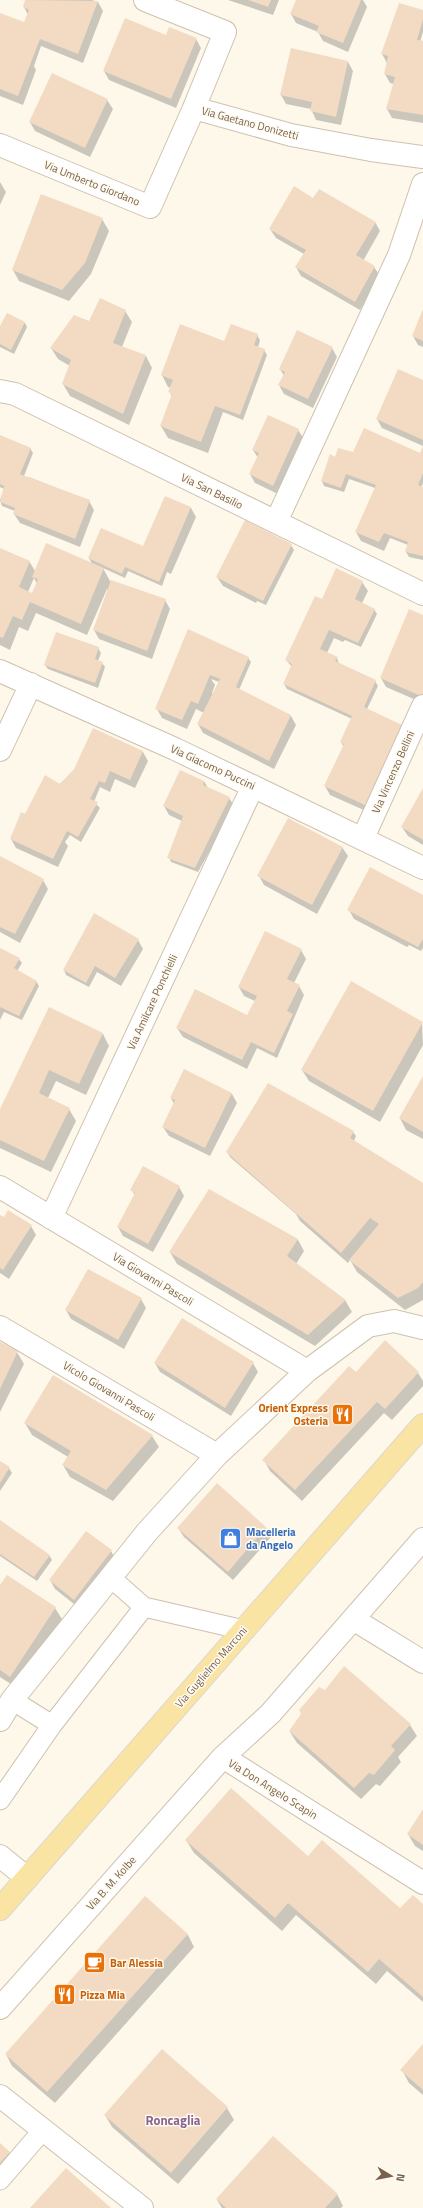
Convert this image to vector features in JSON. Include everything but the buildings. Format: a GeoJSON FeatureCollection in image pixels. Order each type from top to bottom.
{"type":"FeatureCollection","features":[{"type":"Feature","properties":{"kind":"main road","name":"Via Guglielmo Marconi"},"geometry":{"type":"LineString","coordinates":[[0,1909],[423,1425]]}},
{"type":"Feature","properties":{"kind":"street","name":"Via Gaetano Donizetti"},"geometry":{"type":"LineString","coordinates":[[145,0],[224,32],[194,108],[291,136],[371,150],[423,157]]}},
{"type":"Feature","properties":{"kind":"street","name":"Via Umberto Giordano"},"geometry":{"type":"LineString","coordinates":[[0,145],[150,207],[194,108]]}},
{"type":"Feature","properties":{"kind":"street"},"geometry":{"type":"LineString","coordinates":[[276,522],[399,255],[423,184]]}},
{"type":"Feature","properties":{"kind":"street","name":"Via San Basilio"},"geometry":{"type":"LineString","coordinates":[[0,391],[15,394],[423,594]]}},
{"type":"Feature","properties":{"kind":"street","name":"Via Giacomo Puccini"},"geometry":{"type":"LineString","coordinates":[[0,670],[253,786],[423,868]]}},
{"type":"Feature","properties":{"kind":"street"},"geometry":{"type":"LineString","coordinates":[[0,750],[31,684]]}},
{"type":"Feature","properties":{"kind":"street","name":"Via Vincenzo Bellini"},"geometry":{"type":"LineString","coordinates":[[363,838],[423,706]]}},
{"type":"Feature","properties":{"kind":"street","name":"Via Amilcare Ponchielli"},"geometry":{"type":"LineString","coordinates":[[51,1218],[253,786]]}},
{"type":"Feature","properties":{"kind":"street","name":"Via Giovanni Pascoli"},"geometry":{"type":"LineString","coordinates":[[0,1187],[307,1371]]}},
{"type":"Feature","properties":{"kind":"street"},"geometry":{"type":"LineString","coordinates":[[0,1720],[6,1696],[110,1577],[147,1532],[217,1455],[307,1371],[368,1326],[394,1321],[423,1328]]}},
{"type":"Feature","properties":{"kind":"street","name":"Vicolo Giovanni Pascoli"},"geometry":{"type":"LineString","coordinates":[[0,1327],[217,1455]]}},
{"type":"Feature","properties":{"kind":"street","name":"Via Don Angelo Scapin"},"geometry":{"type":"LineString","coordinates":[[423,1539],[270,1714],[222,1757],[423,1883]]}},
{"type":"Feature","properties":{"kind":"street"},"geometry":{"type":"LineString","coordinates":[[353,1619],[423,1662]]}},
{"type":"Feature","properties":{"kind":"street","name":"Via B. M. Kolbe"},"geometry":{"type":"LineString","coordinates":[[0,2008],[222,1757]]}},
{"type":"Feature","properties":{"kind":"street"},"geometry":{"type":"LineString","coordinates":[[0,1856],[27,1878]]}},
{"type":"Feature","properties":{"kind":"street"},"geometry":{"type":"LineString","coordinates":[[0,2096],[142,2208]]}},
{"type":"Feature","properties":{"kind":"lane"},"geometry":{"type":"LineString","coordinates":[[110,1577],[144,1607],[244,1630]]}},
{"type":"Feature","properties":{"kind":"lane"},"geometry":{"type":"LineString","coordinates":[[0,1800],[52,1725],[144,1607]]}},
{"type":"Feature","properties":{"kind":"lane"},"geometry":{"type":"LineString","coordinates":[[6,1696],[52,1725]]}},
{"type":"Feature","properties":{"kind":"lane"},"geometry":{"type":"LineString","coordinates":[[0,2180],[43,2130]]}},
{"type":"Feature","properties":{"kind":"place","name":"Orient Express Osteria"},"geometry":{"type":"Point","coordinates":[343,1414]}},
{"type":"Feature","properties":{"kind":"place","name":"Macelleria da Angelo"},"geometry":{"type":"Point","coordinates":[231,1538]}},
{"type":"Feature","properties":{"kind":"place","name":"Bar Alessia"},"geometry":{"type":"Point","coordinates":[94,1963]}},
{"type":"Feature","properties":{"kind":"place","name":"Pizza Mia"},"geometry":{"type":"Point","coordinates":[65,1995]}},
{"type":"Feature","properties":{"kind":"district","name":"Roncaglia"},"geometry":{"type":"Point","coordinates":[173,2120]}}]}
